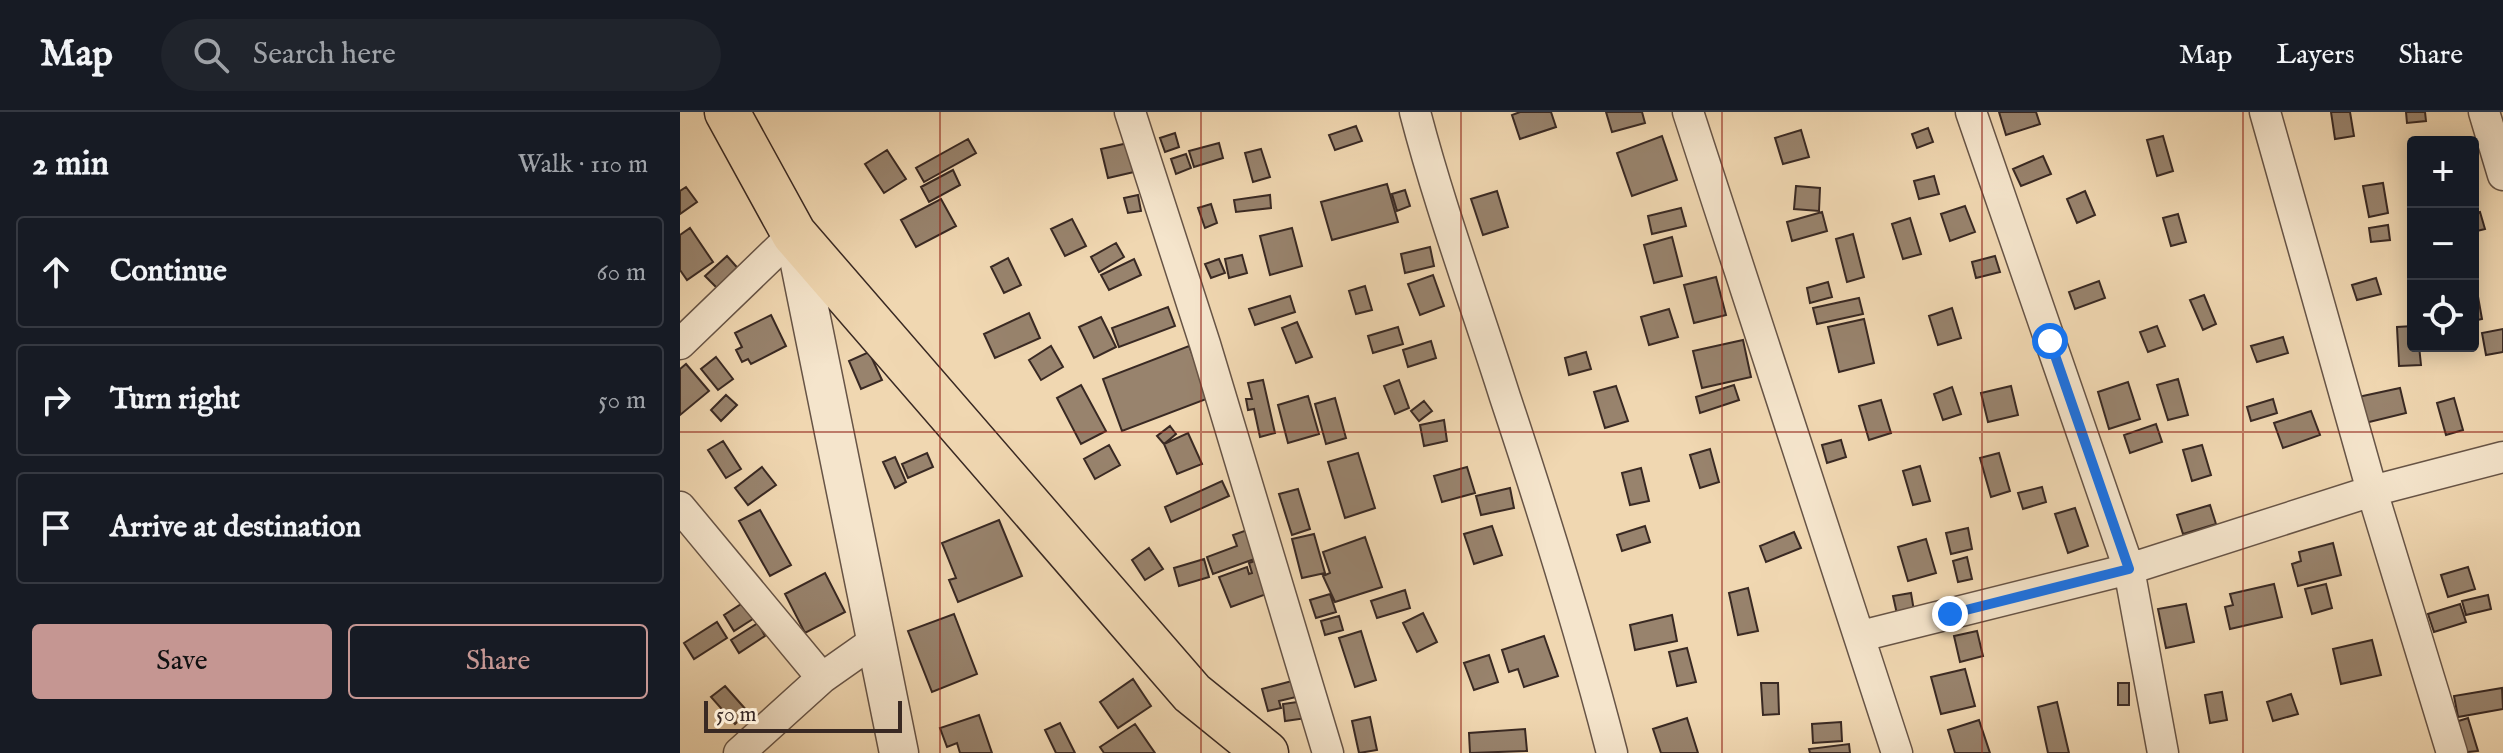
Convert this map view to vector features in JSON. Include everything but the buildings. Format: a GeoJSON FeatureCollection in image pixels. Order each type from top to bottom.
{"type":"FeatureCollection","features":[{"type":"Feature","properties":{"kind":"highway"},"geometry":{"type":"LineString","coordinates":[[727,112],[794,234],[1192,693],[1266,753]]}},
{"type":"Feature","properties":{"kind":"street"},"geometry":{"type":"LineString","coordinates":[[1130,112],[1205,344],[1328,753]]}},
{"type":"Feature","properties":{"kind":"street"},"geometry":{"type":"LineString","coordinates":[[1415,112],[1430,168],[1506,399],[1594,684],[1612,753]]}},
{"type":"Feature","properties":{"kind":"street"},"geometry":{"type":"LineString","coordinates":[[1688,112],[1897,753]]}},
{"type":"Feature","properties":{"kind":"street"},"geometry":{"type":"LineString","coordinates":[[1971,112],[2129,569],[2163,753]]}},
{"type":"Feature","properties":{"kind":"street"},"geometry":{"type":"LineString","coordinates":[[2265,112],[2372,491],[2452,753]]}},
{"type":"Feature","properties":{"kind":"street"},"geometry":{"type":"LineString","coordinates":[[2484,112],[2503,175]]}},
{"type":"Feature","properties":{"kind":"street"},"geometry":{"type":"LineString","coordinates":[[680,344],[794,234]]}},
{"type":"Feature","properties":{"kind":"street"},"geometry":{"type":"LineString","coordinates":[[794,234],[899,753]]}},
{"type":"Feature","properties":{"kind":"street"},"geometry":{"type":"LineString","coordinates":[[1861,636],[2129,569],[2372,491],[2503,457]]}},
{"type":"Feature","properties":{"kind":"street"},"geometry":{"type":"LineString","coordinates":[[680,507],[822,678]]}},
{"type":"Feature","properties":{"kind":"street"},"geometry":{"type":"LineString","coordinates":[[739,753],[822,678],[876,640]]}},
{"type":"Feature","properties":{"kind":"route"},"geometry":{"type":"LineString","coordinates":[[1950,614],[2129,569],[2050,341]]}}]}
